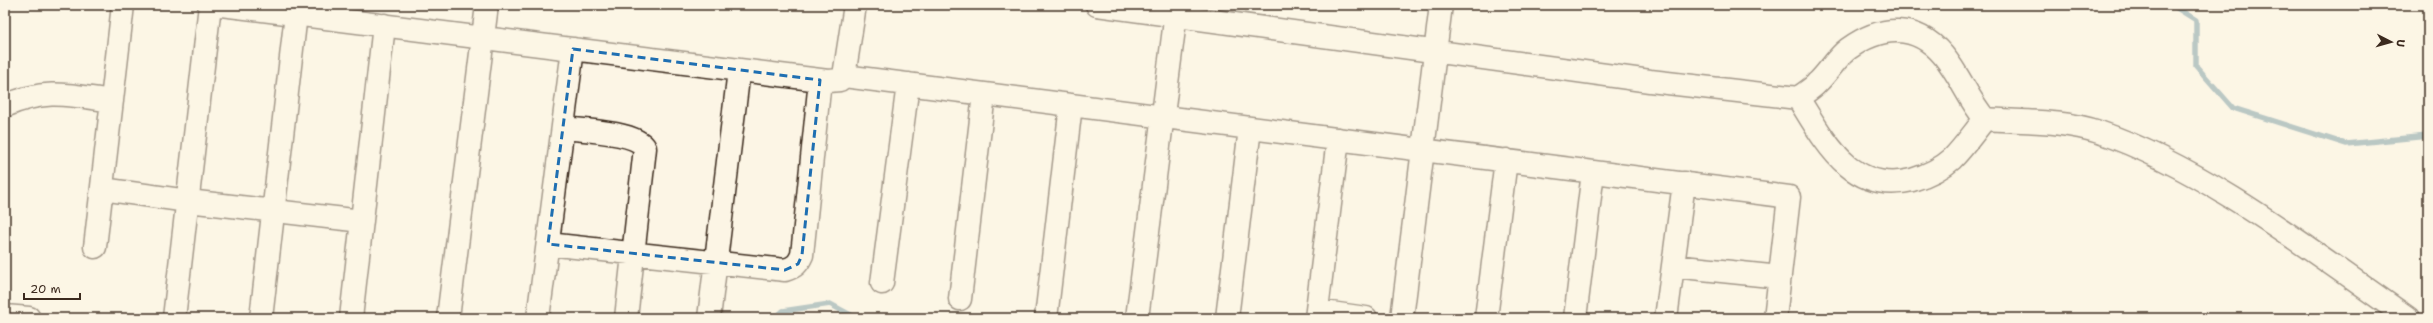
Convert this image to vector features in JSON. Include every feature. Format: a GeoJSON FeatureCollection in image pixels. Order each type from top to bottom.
{"type":"FeatureCollection","features":[{"type":"Feature","properties":{"kind":"street"},"geometry":{"type":"LineString","coordinates":[[95,247],[123,5]]}},
{"type":"Feature","properties":{"kind":"street"},"geometry":{"type":"LineString","coordinates":[[174,318],[210,5]]}},
{"type":"Feature","properties":{"kind":"street"},"geometry":{"type":"LineString","coordinates":[[221,5],[820,80],[840,80],[844,76],[855,5]]}},
{"type":"Feature","properties":{"kind":"street"},"geometry":{"type":"LineString","coordinates":[[448,318],[487,5]]}},
{"type":"Feature","properties":{"kind":"street"},"geometry":{"type":"LineString","coordinates":[[1097,5],[1176,11],[1435,52],[1650,81],[1798,98],[1817,84],[1847,50],[1868,36],[1895,30],[1915,33],[1929,41],[1956,72],[1973,105],[1985,119],[2062,124],[2099,132],[2182,168],[2273,225],[2408,318]]}},
{"type":"Feature","properties":{"kind":"street"},"geometry":{"type":"LineString","coordinates":[[1402,318],[1441,5]]}},
{"type":"Feature","properties":{"kind":"street"},"geometry":{"type":"LineString","coordinates":[[1137,318],[1176,11]]}},
{"type":"Feature","properties":{"kind":"street"},"geometry":{"type":"LineString","coordinates":[[261,318],[296,14]]}},
{"type":"Feature","properties":{"kind":"street"},"geometry":{"type":"LineString","coordinates":[[351,318],[384,25]]}},
{"type":"Feature","properties":{"kind":"street"},"geometry":{"type":"LineString","coordinates":[[538,318],[573,49]]}},
{"type":"Feature","properties":{"kind":"street"},"geometry":{"type":"LineString","coordinates":[[709,318],[739,70]]}},
{"type":"Feature","properties":{"kind":"street"},"geometry":{"type":"LineString","coordinates":[[844,76],[1790,197],[1775,318]]}},
{"type":"Feature","properties":{"kind":"street"},"geometry":{"type":"LineString","coordinates":[[548,244],[785,270],[798,264],[802,255],[820,80]]}},
{"type":"Feature","properties":{"kind":"street"},"geometry":{"type":"LineString","coordinates":[[882,283],[908,84]]}},
{"type":"Feature","properties":{"kind":"street"},"geometry":{"type":"LineString","coordinates":[[5,106],[37,95],[56,93],[112,101]]}},
{"type":"Feature","properties":{"kind":"street"},"geometry":{"type":"LineString","coordinates":[[960,299],[984,94]]}},
{"type":"Feature","properties":{"kind":"street"},"geometry":{"type":"LineString","coordinates":[[1798,98],[1842,162],[1869,180],[1902,182],[1925,177],[1951,159],[1985,119]]}},
{"type":"Feature","properties":{"kind":"street"},"geometry":{"type":"LineString","coordinates":[[1046,318],[1071,105]]}},
{"type":"Feature","properties":{"kind":"street"},"geometry":{"type":"LineString","coordinates":[[563,128],[631,137],[643,143],[645,155],[626,318]]}},
{"type":"Feature","properties":{"kind":"street"},"geometry":{"type":"LineString","coordinates":[[1227,318],[1250,128]]}},
{"type":"Feature","properties":{"kind":"street"},"geometry":{"type":"LineString","coordinates":[[1338,139],[1316,314],[1366,318]]}},
{"type":"Feature","properties":{"kind":"street"},"geometry":{"type":"LineString","coordinates":[[1486,318],[1506,160]]}},
{"type":"Feature","properties":{"kind":"street"},"geometry":{"type":"LineString","coordinates":[[1575,318],[1593,172]]}},
{"type":"Feature","properties":{"kind":"street"},"geometry":{"type":"LineString","coordinates":[[1666,318],[1684,183]]}},
{"type":"Feature","properties":{"kind":"street"},"geometry":{"type":"LineString","coordinates":[[102,189],[188,202],[362,221]]}},
{"type":"Feature","properties":{"kind":"street"},"geometry":{"type":"LineString","coordinates":[[1673,266],[1780,277]]}},
{"type":"Feature","properties":{"kind":"street"},"geometry":{"type":"LineString","coordinates":[[5,316],[29,318]]}},
{"type":"Feature","properties":{"kind":"highlighted area"},"geometry":{"type":"Polygon","coordinates":[[[573,49],[820,80],[802,255],[798,264],[785,270],[548,244],[573,49]]]}},
{"type":"Feature","properties":{"kind":"waterway"},"geometry":{"type":"LineString","coordinates":[[2172,5],[2196,20],[2196,66],[2233,108],[2346,144],[2428,136]]}},
{"type":"Feature","properties":{"kind":"waterway"},"geometry":{"type":"LineString","coordinates":[[775,318],[783,311],[830,304],[856,318]]}}]}
